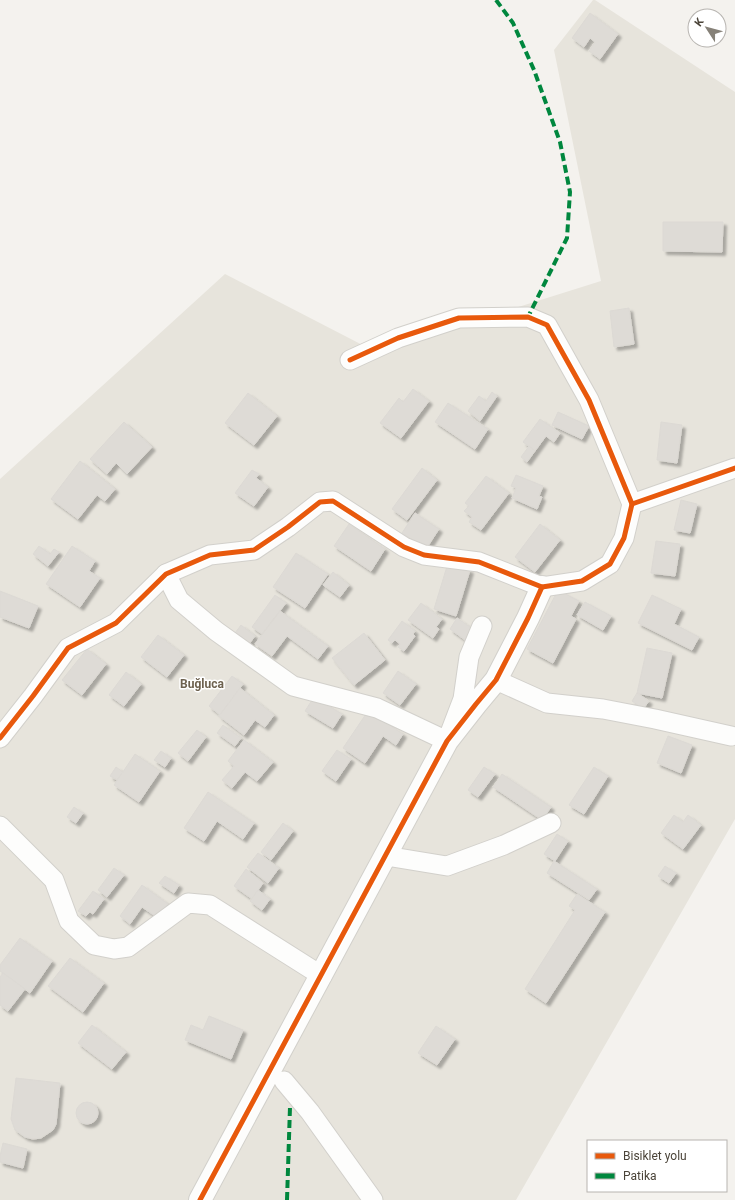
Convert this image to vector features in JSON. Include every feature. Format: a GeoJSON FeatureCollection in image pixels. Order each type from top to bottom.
{"type":"FeatureCollection","features":[{"type":"Feature","properties":{"kind":"street"},"geometry":{"type":"LineString","coordinates":[[0,738],[68,648],[116,623],[166,574],[210,555],[254,550],[288,527],[320,502],[333,501],[404,547],[424,555],[479,562],[542,588],[582,581],[610,564],[624,538],[632,504],[589,400],[547,325],[528,317],[459,318],[398,338],[350,360]]}},
{"type":"Feature","properties":{"kind":"street"},"geometry":{"type":"LineString","coordinates":[[632,504],[735,468]]}},
{"type":"Feature","properties":{"kind":"street"},"geometry":{"type":"LineString","coordinates":[[166,574],[179,600],[216,631],[293,686],[377,708],[447,741]]}},
{"type":"Feature","properties":{"kind":"street"},"geometry":{"type":"LineString","coordinates":[[447,741],[496,680],[542,588]]}},
{"type":"Feature","properties":{"kind":"street"},"geometry":{"type":"LineString","coordinates":[[200,1200],[322,976],[447,741],[463,699],[469,657],[482,626]]}},
{"type":"Feature","properties":{"kind":"street"},"geometry":{"type":"LineString","coordinates":[[496,680],[547,703],[603,709],[731,736]]}},
{"type":"Feature","properties":{"kind":"street"},"geometry":{"type":"LineString","coordinates":[[386,856],[447,866],[504,845],[551,822]]}},
{"type":"Feature","properties":{"kind":"street"},"geometry":{"type":"LineString","coordinates":[[0,826],[54,880],[69,921],[94,945],[114,949],[128,946],[188,903],[210,905],[322,976]]}},
{"type":"Feature","properties":{"kind":"street"},"geometry":{"type":"LineString","coordinates":[[278,1056],[290,1107]]}},
{"type":"Feature","properties":{"kind":"street"},"geometry":{"type":"LineString","coordinates":[[284,1081],[310,1112],[373,1200]]}},
{"type":"Feature","properties":{"kind":"shaded area"},"geometry":{"type":"Polygon","coordinates":[[[593,0],[735,92],[735,819],[516,1200],[0,1200],[0,479],[225,274],[376,352],[601,281],[554,50],[593,0]]]}},
{"type":"Feature","properties":{"kind":"building"},"geometry":{"type":"Polygon","coordinates":[[[590,13],[618,34],[600,59],[589,51],[595,42],[590,38],[584,47],[572,38],[590,13]]]}},
{"type":"Feature","properties":{"kind":"building"},"geometry":{"type":"Polygon","coordinates":[[[663,222],[723,222],[722,252],[663,251],[663,222]]]}},
{"type":"Feature","properties":{"kind":"building"},"geometry":{"type":"Polygon","coordinates":[[[629,308],[634,344],[614,347],[610,311],[629,308]]]}},
{"type":"Feature","properties":{"kind":"building"},"geometry":{"type":"Polygon","coordinates":[[[413,389],[429,401],[401,438],[380,423],[399,398],[403,402],[413,389]]]}},
{"type":"Feature","properties":{"kind":"building"},"geometry":{"type":"Polygon","coordinates":[[[492,392],[497,396],[480,421],[468,411],[479,396],[486,401],[492,392]]]}},
{"type":"Feature","properties":{"kind":"building"},"geometry":{"type":"Polygon","coordinates":[[[248,393],[277,416],[254,445],[225,423],[248,393]]]}},
{"type":"Feature","properties":{"kind":"building"},"geometry":{"type":"Polygon","coordinates":[[[448,403],[488,429],[475,449],[435,422],[448,403]]]}},
{"type":"Feature","properties":{"kind":"building"},"geometry":{"type":"Polygon","coordinates":[[[558,412],[589,426],[582,439],[552,425],[558,412]]]}},
{"type":"Feature","properties":{"kind":"building"},"geometry":{"type":"Polygon","coordinates":[[[540,419],[560,433],[554,442],[546,436],[535,451],[523,442],[540,419]]]}},
{"type":"Feature","properties":{"kind":"building"},"geometry":{"type":"Polygon","coordinates":[[[124,422],[152,447],[127,474],[116,463],[107,474],[90,459],[124,422]]]}},
{"type":"Feature","properties":{"kind":"building"},"geometry":{"type":"Polygon","coordinates":[[[661,422],[682,425],[677,463],[657,460],[661,422]]]}},
{"type":"Feature","properties":{"kind":"building"},"geometry":{"type":"Polygon","coordinates":[[[529,446],[535,451],[527,462],[521,457],[529,446]]]}},
{"type":"Feature","properties":{"kind":"building"},"geometry":{"type":"Polygon","coordinates":[[[80,461],[115,489],[105,501],[97,495],[78,519],[51,499],[80,461]]]}},
{"type":"Feature","properties":{"kind":"building"},"geometry":{"type":"Polygon","coordinates":[[[422,468],[437,480],[407,520],[392,509],[422,468]]]}},
{"type":"Feature","properties":{"kind":"building"},"geometry":{"type":"Polygon","coordinates":[[[252,470],[259,474],[256,478],[268,487],[254,506],[235,493],[252,470]]]}},
{"type":"Feature","properties":{"kind":"building"},"geometry":{"type":"Polygon","coordinates":[[[516,475],[543,486],[539,496],[542,497],[537,509],[512,498],[516,488],[511,486],[516,475]]]}},
{"type":"Feature","properties":{"kind":"building"},"geometry":{"type":"Polygon","coordinates":[[[486,476],[509,493],[481,530],[469,522],[472,517],[464,511],[469,506],[465,503],[486,476]]]}},
{"type":"Feature","properties":{"kind":"building"},"geometry":{"type":"Polygon","coordinates":[[[681,500],[697,504],[690,533],[674,530],[681,500]]]}},
{"type":"Feature","properties":{"kind":"building"},"geometry":{"type":"Polygon","coordinates":[[[415,513],[439,529],[426,549],[402,533],[415,513]]]}},
{"type":"Feature","properties":{"kind":"building"},"geometry":{"type":"Polygon","coordinates":[[[349,524],[385,549],[371,571],[334,546],[349,524]]]}},
{"type":"Feature","properties":{"kind":"building"},"geometry":{"type":"Polygon","coordinates":[[[540,524],[560,540],[535,572],[515,557],[540,524]]]}},
{"type":"Feature","properties":{"kind":"building"},"geometry":{"type":"Polygon","coordinates":[[[656,541],[680,544],[675,576],[651,573],[656,541]]]}},
{"type":"Feature","properties":{"kind":"building"},"geometry":{"type":"Polygon","coordinates":[[[39,546],[50,554],[54,549],[59,552],[48,566],[33,554],[39,546]]]}},
{"type":"Feature","properties":{"kind":"building"},"geometry":{"type":"Polygon","coordinates":[[[72,546],[95,561],[89,571],[100,578],[80,607],[46,584],[72,546]]]}},
{"type":"Feature","properties":{"kind":"building"},"geometry":{"type":"Polygon","coordinates":[[[296,553],[328,574],[305,608],[273,587],[296,553]]]}},
{"type":"Feature","properties":{"kind":"building"},"geometry":{"type":"Polygon","coordinates":[[[448,563],[470,570],[456,616],[434,609],[448,563]]]}},
{"type":"Feature","properties":{"kind":"building"},"geometry":{"type":"Polygon","coordinates":[[[333,572],[349,585],[340,597],[323,585],[333,572]]]}},
{"type":"Feature","properties":{"kind":"building"},"geometry":{"type":"Polygon","coordinates":[[[558,590],[579,601],[571,616],[576,619],[553,663],[527,649],[558,590]]]}},
{"type":"Feature","properties":{"kind":"building"},"geometry":{"type":"Polygon","coordinates":[[[0,591],[38,606],[29,628],[0,617],[0,591]]]}},
{"type":"Feature","properties":{"kind":"building"},"geometry":{"type":"Polygon","coordinates":[[[275,595],[286,603],[262,634],[252,627],[275,595]]]}},
{"type":"Feature","properties":{"kind":"building"},"geometry":{"type":"Polygon","coordinates":[[[652,595],[681,609],[674,624],[699,637],[692,650],[638,623],[652,595]]]}},
{"type":"Feature","properties":{"kind":"building"},"geometry":{"type":"Polygon","coordinates":[[[585,602],[611,616],[603,630],[577,615],[585,602]]]}},
{"type":"Feature","properties":{"kind":"building"},"geometry":{"type":"Polygon","coordinates":[[[421,603],[442,619],[436,627],[439,629],[433,638],[408,620],[421,603]]]}},
{"type":"Feature","properties":{"kind":"building"},"geometry":{"type":"Polygon","coordinates":[[[280,611],[328,646],[318,659],[287,636],[272,656],[255,644],[280,611]]]}},
{"type":"Feature","properties":{"kind":"building"},"geometry":{"type":"Polygon","coordinates":[[[457,618],[473,629],[465,640],[450,629],[457,618]]]}},
{"type":"Feature","properties":{"kind":"building"},"geometry":{"type":"Polygon","coordinates":[[[402,621],[415,631],[413,634],[415,636],[404,651],[398,647],[400,644],[395,640],[392,643],[388,640],[402,621]]]}},
{"type":"Feature","properties":{"kind":"building"},"geometry":{"type":"Polygon","coordinates":[[[241,625],[255,636],[249,644],[235,633],[241,625]]]}},
{"type":"Feature","properties":{"kind":"building"},"geometry":{"type":"Polygon","coordinates":[[[364,633],[385,660],[354,685],[332,658],[364,633]]]}},
{"type":"Feature","properties":{"kind":"building"},"geometry":{"type":"Polygon","coordinates":[[[158,635],[184,655],[167,677],[141,657],[158,635]]]}},
{"type":"Feature","properties":{"kind":"building"},"geometry":{"type":"Polygon","coordinates":[[[647,648],[672,653],[662,698],[637,693],[647,648]]]}},
{"type":"Feature","properties":{"kind":"building"},"geometry":{"type":"Polygon","coordinates":[[[87,649],[106,664],[82,695],[62,680],[87,649]]]}},
{"type":"Feature","properties":{"kind":"building"},"geometry":{"type":"Polygon","coordinates":[[[398,671],[416,684],[400,705],[383,693],[398,671]]]}},
{"type":"Feature","properties":{"kind":"building"},"geometry":{"type":"Polygon","coordinates":[[[126,672],[141,684],[124,706],[109,695],[126,672]]]}},
{"type":"Feature","properties":{"kind":"building"},"geometry":{"type":"Polygon","coordinates":[[[232,676],[243,684],[220,715],[209,706],[232,676]]]}},
{"type":"Feature","properties":{"kind":"building"},"geometry":{"type":"Polygon","coordinates":[[[240,688],[274,715],[265,727],[255,720],[244,735],[219,716],[240,688]]]}},
{"type":"Feature","properties":{"kind":"building"},"geometry":{"type":"Polygon","coordinates":[[[637,693],[649,701],[643,709],[632,701],[637,693]]]}},
{"type":"Feature","properties":{"kind":"building"},"geometry":{"type":"Polygon","coordinates":[[[314,697],[342,714],[333,728],[305,711],[314,697]]]}},
{"type":"Feature","properties":{"kind":"building"},"geometry":{"type":"Polygon","coordinates":[[[368,711],[403,734],[396,745],[383,736],[365,763],[343,748],[368,711]]]}},
{"type":"Feature","properties":{"kind":"building"},"geometry":{"type":"Polygon","coordinates":[[[223,725],[241,738],[235,746],[217,733],[223,725]]]}},
{"type":"Feature","properties":{"kind":"building"},"geometry":{"type":"Polygon","coordinates":[[[197,730],[206,737],[188,761],[178,753],[197,730]]]}},
{"type":"Feature","properties":{"kind":"building"},"geometry":{"type":"Polygon","coordinates":[[[668,736],[692,745],[681,773],[657,763],[668,736]]]}},
{"type":"Feature","properties":{"kind":"building"},"geometry":{"type":"Polygon","coordinates":[[[244,740],[273,762],[257,781],[245,772],[232,788],[222,780],[234,766],[228,761],[244,740]]]}},
{"type":"Feature","properties":{"kind":"building"},"geometry":{"type":"Polygon","coordinates":[[[337,750],[351,759],[336,781],[322,771],[337,750]]]}},
{"type":"Feature","properties":{"kind":"building"},"geometry":{"type":"Polygon","coordinates":[[[161,751],[171,758],[165,767],[154,760],[161,751]]]}},
{"type":"Feature","properties":{"kind":"building"},"geometry":{"type":"Polygon","coordinates":[[[135,754],[160,771],[139,802],[114,785],[135,754]]]}},
{"type":"Feature","properties":{"kind":"building"},"geometry":{"type":"Polygon","coordinates":[[[116,767],[123,772],[117,780],[110,776],[116,767]]]}},
{"type":"Feature","properties":{"kind":"building"},"geometry":{"type":"Polygon","coordinates":[[[484,767],[495,774],[478,797],[468,790],[484,767]]]}},
{"type":"Feature","properties":{"kind":"building"},"geometry":{"type":"Polygon","coordinates":[[[594,767],[608,776],[584,814],[569,805],[594,767]]]}},
{"type":"Feature","properties":{"kind":"building"},"geometry":{"type":"Polygon","coordinates":[[[502,774],[551,807],[542,820],[493,787],[502,774]]]}},
{"type":"Feature","properties":{"kind":"building"},"geometry":{"type":"Polygon","coordinates":[[[208,792],[254,823],[243,839],[217,821],[204,841],[184,828],[208,792]]]}},
{"type":"Feature","properties":{"kind":"building"},"geometry":{"type":"Polygon","coordinates":[[[74,807],[83,813],[76,823],[67,817],[74,807]]]}},
{"type":"Feature","properties":{"kind":"building"},"geometry":{"type":"Polygon","coordinates":[[[674,815],[683,822],[688,815],[701,825],[683,849],[661,833],[674,815]]]}},
{"type":"Feature","properties":{"kind":"building"},"geometry":{"type":"Polygon","coordinates":[[[283,823],[293,831],[271,860],[261,852],[283,823]]]}},
{"type":"Feature","properties":{"kind":"building"},"geometry":{"type":"Polygon","coordinates":[[[557,834],[568,841],[555,861],[544,854],[557,834]]]}},
{"type":"Feature","properties":{"kind":"building"},"geometry":{"type":"Polygon","coordinates":[[[258,853],[279,868],[268,883],[247,867],[258,853]]]}},
{"type":"Feature","properties":{"kind":"building"},"geometry":{"type":"Polygon","coordinates":[[[554,861],[597,889],[589,900],[547,873],[554,861]]]}},
{"type":"Feature","properties":{"kind":"building"},"geometry":{"type":"Polygon","coordinates":[[[665,866],[676,873],[669,883],[658,876],[665,866]]]}},
{"type":"Feature","properties":{"kind":"building"},"geometry":{"type":"Polygon","coordinates":[[[114,868],[124,875],[107,897],[98,890],[114,868]]]}},
{"type":"Feature","properties":{"kind":"building"},"geometry":{"type":"Polygon","coordinates":[[[246,869],[263,883],[252,899],[234,886],[246,869]]]}},
{"type":"Feature","properties":{"kind":"building"},"geometry":{"type":"Polygon","coordinates":[[[165,876],[179,885],[174,893],[159,883],[165,876]]]}},
{"type":"Feature","properties":{"kind":"building"},"geometry":{"type":"Polygon","coordinates":[[[142,885],[168,904],[158,918],[142,907],[130,924],[120,916],[142,885]]]}},
{"type":"Feature","properties":{"kind":"building"},"geometry":{"type":"Polygon","coordinates":[[[258,890],[270,899],[262,910],[250,901],[258,890]]]}},
{"type":"Feature","properties":{"kind":"building"},"geometry":{"type":"Polygon","coordinates":[[[93,891],[104,899],[93,914],[90,912],[86,916],[78,911],[93,891]]]}},
{"type":"Feature","properties":{"kind":"building"},"geometry":{"type":"Polygon","coordinates":[[[577,894],[605,912],[546,1003],[525,989],[575,910],[569,906],[577,894]]]}},
{"type":"Feature","properties":{"kind":"building"},"geometry":{"type":"Polygon","coordinates":[[[20,938],[52,961],[30,993],[0,971],[0,965],[20,938]]]}},
{"type":"Feature","properties":{"kind":"building"},"geometry":{"type":"Polygon","coordinates":[[[70,958],[104,983],[83,1012],[48,986],[70,958]]]}},
{"type":"Feature","properties":{"kind":"building"},"geometry":{"type":"Polygon","coordinates":[[[3,973],[25,989],[8,1011],[0,1005],[0,977],[3,973]]]}},
{"type":"Feature","properties":{"kind":"building"},"geometry":{"type":"Polygon","coordinates":[[[209,1016],[243,1030],[231,1059],[185,1040],[191,1025],[203,1030],[209,1016]]]}},
{"type":"Feature","properties":{"kind":"building"},"geometry":{"type":"Polygon","coordinates":[[[92,1025],[126,1052],[112,1069],[78,1043],[92,1025]]]}},
{"type":"Feature","properties":{"kind":"building"},"geometry":{"type":"Polygon","coordinates":[[[436,1026],[455,1039],[437,1065],[418,1053],[436,1026]]]}},
{"type":"Feature","properties":{"kind":"building"},"geometry":{"type":"Polygon","coordinates":[[[16,1078],[60,1083],[56,1124],[53,1130],[41,1138],[33,1139],[25,1137],[15,1130],[11,1119],[16,1078]]]}},
{"type":"Feature","properties":{"kind":"building"},"geometry":{"type":"Polygon","coordinates":[[[87,1102],[95,1105],[98,1113],[95,1121],[87,1124],[79,1121],[76,1113],[79,1105],[87,1102]]]}},
{"type":"Feature","properties":{"kind":"building"},"geometry":{"type":"Polygon","coordinates":[[[3,1143],[27,1149],[23,1168],[0,1162],[3,1143]]]}},
{"type":"Feature","properties":{"kind":"marked path"},"geometry":{"type":"LineString","coordinates":[[496,0],[513,23],[534,70],[560,142],[570,192],[567,238],[528,317]]}},
{"type":"Feature","properties":{"kind":"marked path"},"geometry":{"type":"LineString","coordinates":[[287,1200],[290,1107]]}},
{"type":"Feature","properties":{"kind":"cycle path"},"geometry":{"type":"LineString","coordinates":[[350,360],[398,338],[459,318],[528,317],[547,325],[589,400],[632,504],[735,468]]}},
{"type":"Feature","properties":{"kind":"cycle path"},"geometry":{"type":"LineString","coordinates":[[0,738],[68,648],[116,623],[166,574],[210,555],[254,550],[288,527],[320,502],[333,501],[404,547],[424,555],[479,562],[542,587],[582,581],[610,564],[624,538],[632,504]]}},
{"type":"Feature","properties":{"kind":"cycle path"},"geometry":{"type":"LineString","coordinates":[[200,1200],[447,741],[496,680],[542,587]]}},
{"type":"Feature","properties":{"kind":"district","name":"Buğluca"},"geometry":{"type":"Point","coordinates":[202,684]}}]}
